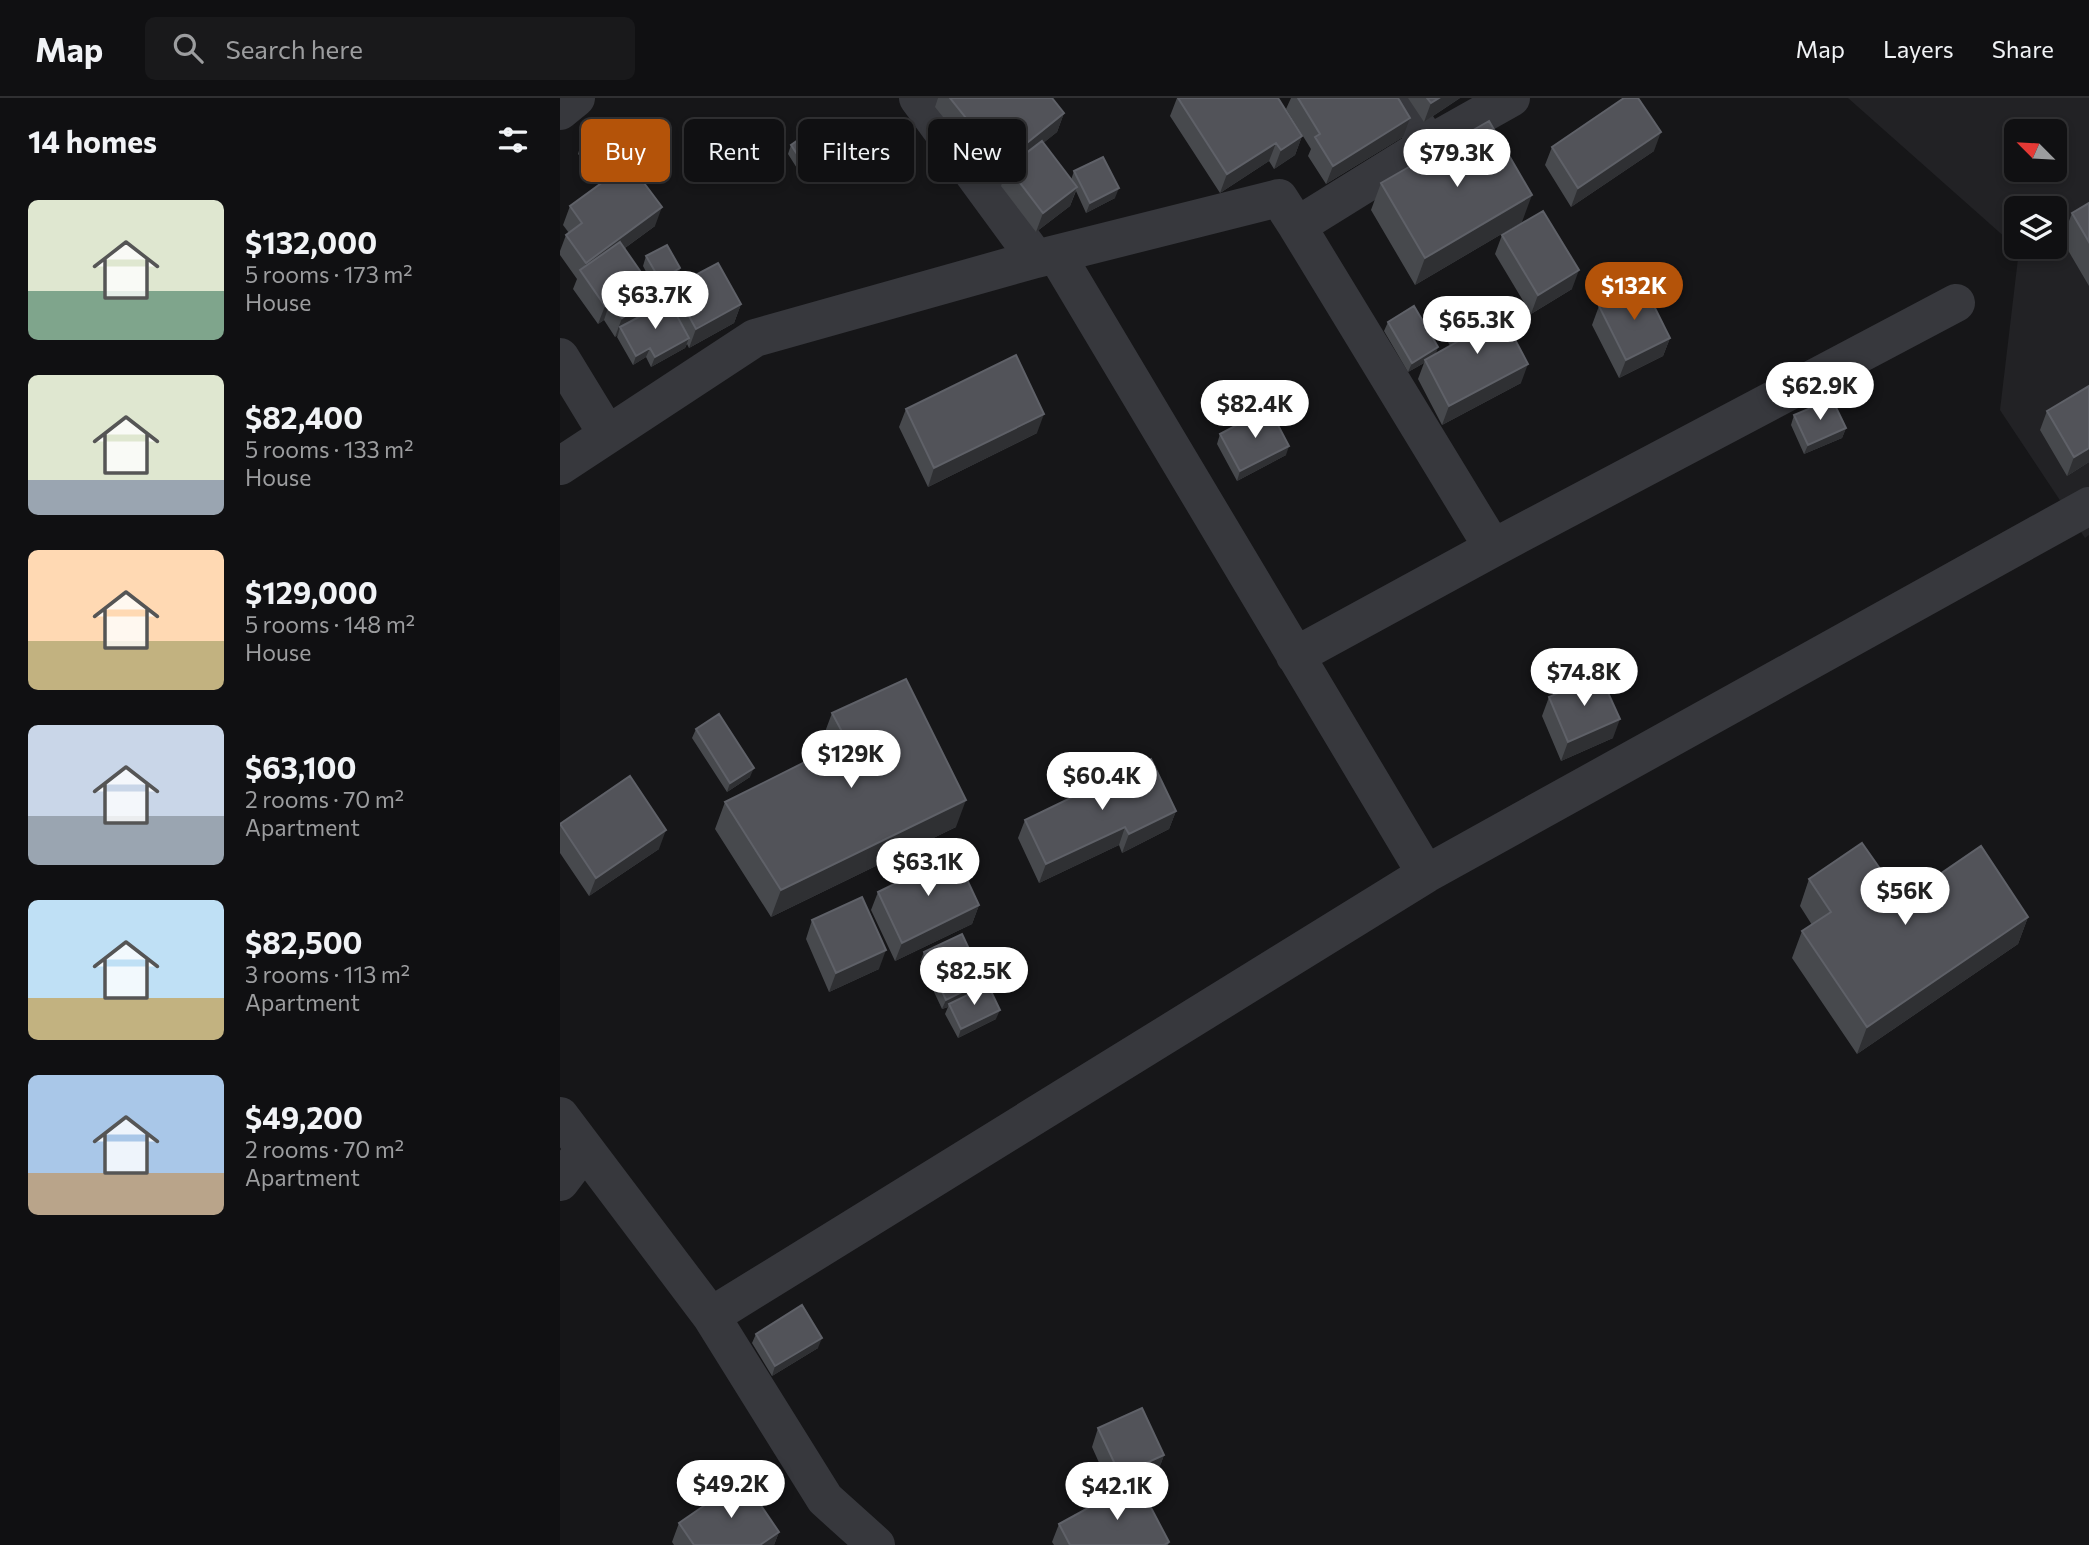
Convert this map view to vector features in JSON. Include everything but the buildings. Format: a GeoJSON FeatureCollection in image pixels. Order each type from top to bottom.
{"type":"FeatureCollection","features":[{"type":"Feature","properties":{"kind":"street"},"geometry":{"type":"LineString","coordinates":[[560,111],[576,98]]}},
{"type":"Feature","properties":{"kind":"street"},"geometry":{"type":"LineString","coordinates":[[918,98],[1046,257],[1295,656],[1426,874]]}},
{"type":"Feature","properties":{"kind":"street"},"geometry":{"type":"LineString","coordinates":[[1398,98],[1429,144]]}},
{"type":"Feature","properties":{"kind":"street"},"geometry":{"type":"LineString","coordinates":[[1297,226],[1429,144],[1511,98]]}},
{"type":"Feature","properties":{"kind":"street"},"geometry":{"type":"LineString","coordinates":[[560,466],[755,338],[1046,257],[1279,198],[1493,548]]}},
{"type":"Feature","properties":{"kind":"street"},"geometry":{"type":"LineString","coordinates":[[1295,656],[1956,303]]}},
{"type":"Feature","properties":{"kind":"street"},"geometry":{"type":"LineString","coordinates":[[560,357],[607,433]]}},
{"type":"Feature","properties":{"kind":"street"},"geometry":{"type":"LineString","coordinates":[[711,1316],[1426,874],[2089,506]]}},
{"type":"Feature","properties":{"kind":"street"},"geometry":{"type":"LineString","coordinates":[[560,1116],[711,1316],[825,1499],[876,1545]]}},
{"type":"Feature","properties":{"kind":"street"},"geometry":{"type":"LineString","coordinates":[[560,1182],[585,1149]]}},
{"type":"Feature","properties":{"kind":"shaded area"},"geometry":{"type":"Polygon","coordinates":[[[1848,98],[2089,98],[2089,535],[2085,538],[2000,410],[2018,259],[2067,259],[2067,196],[2004,196],[2004,237],[1848,98]]]}}]}
